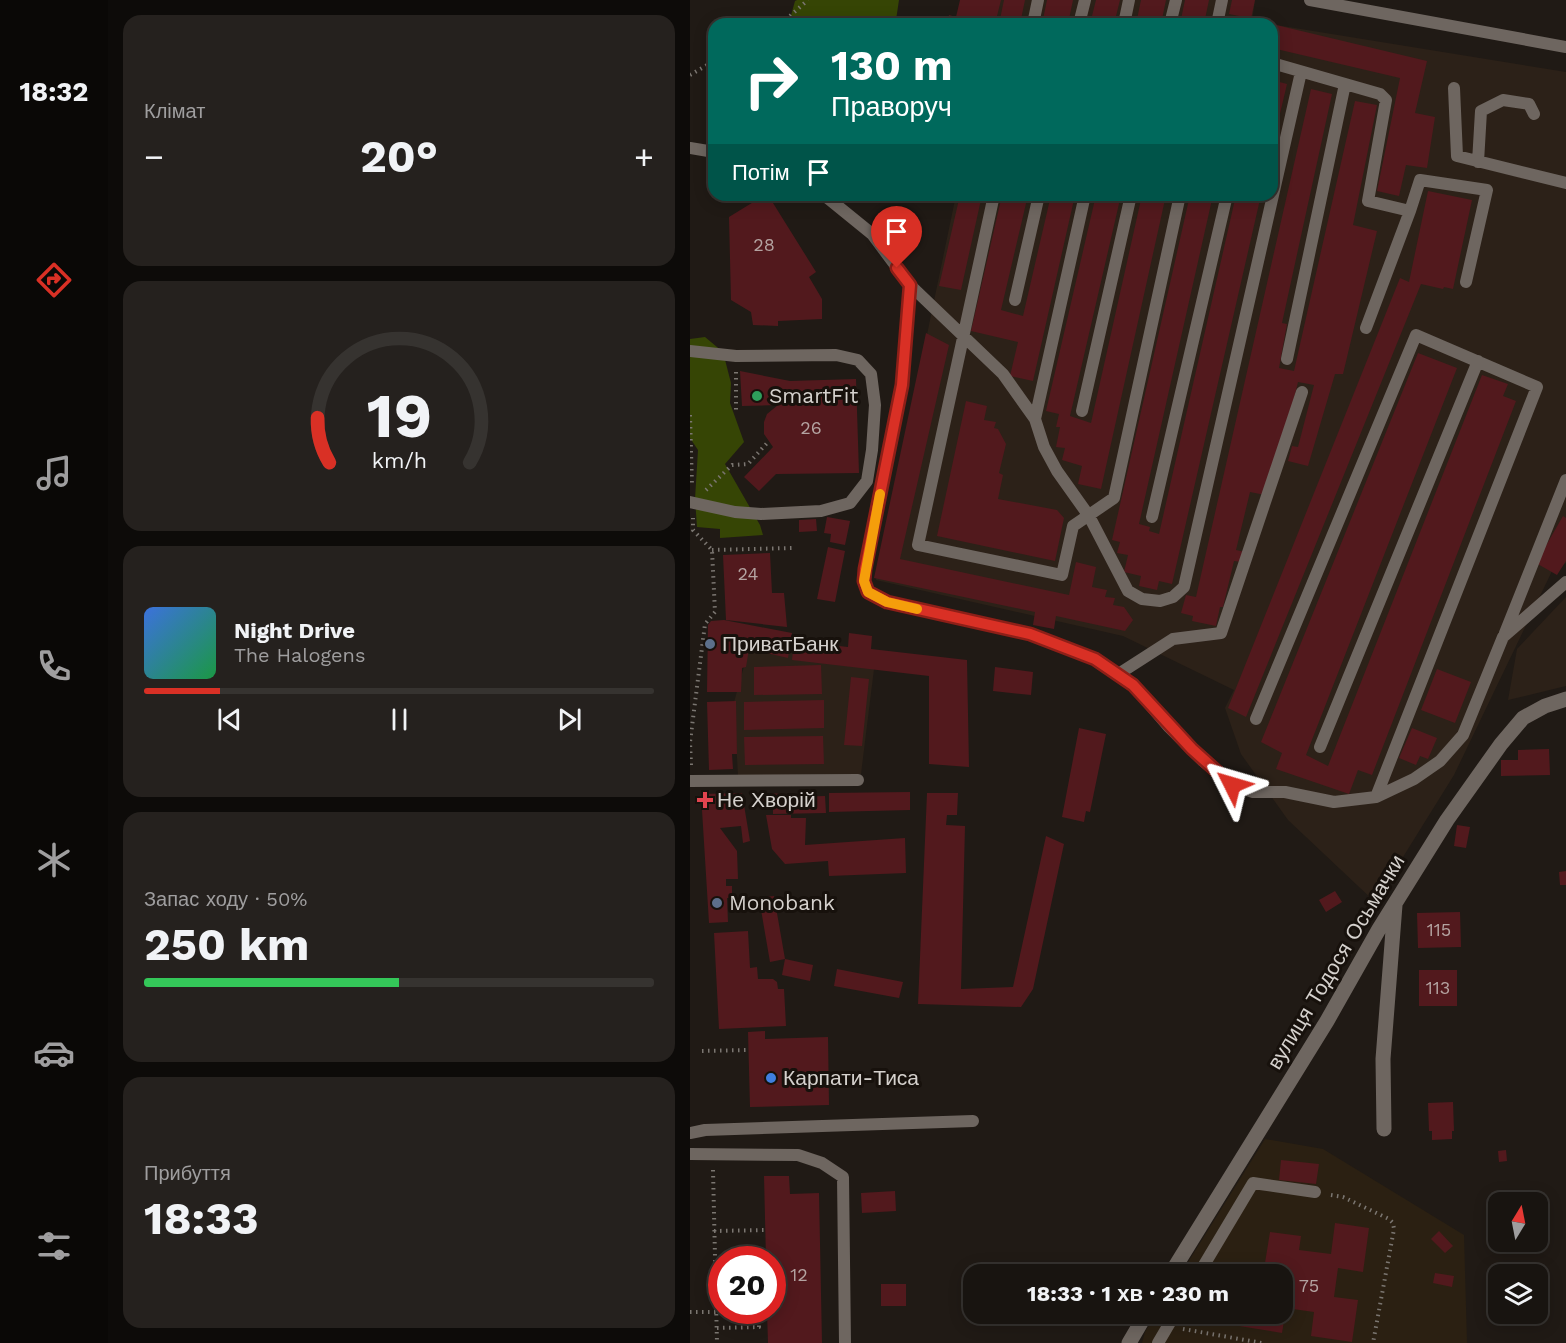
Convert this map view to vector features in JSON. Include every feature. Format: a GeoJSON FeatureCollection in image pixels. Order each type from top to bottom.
{"type":"FeatureCollection","features":[{"type":"Feature","properties":{"kind":"street","name":"вулиця Тодося Осьмачки"},"geometry":{"type":"LineString","coordinates":[[1177,1264],[1327,1021],[1395,902],[1447,820],[1501,744],[1523,718],[1545,706],[1566,699]]}},
{"type":"Feature","properties":{"kind":"street"},"geometry":{"type":"LineString","coordinates":[[1384,1129],[1383,1059],[1395,902]]}},
{"type":"Feature","properties":{"kind":"street"},"geometry":{"type":"LineString","coordinates":[[1130,1343],[1140,1324]]}},
{"type":"Feature","properties":{"kind":"lane"},"geometry":{"type":"LineString","coordinates":[[1034,18],[1038,0]]}},
{"type":"Feature","properties":{"kind":"lane"},"geometry":{"type":"LineString","coordinates":[[1080,18],[1085,0]]}},
{"type":"Feature","properties":{"kind":"lane"},"geometry":{"type":"LineString","coordinates":[[1125,18],[1129,0]]}},
{"type":"Feature","properties":{"kind":"lane"},"geometry":{"type":"LineString","coordinates":[[1172,18],[1176,0]]}},
{"type":"Feature","properties":{"kind":"lane"},"geometry":{"type":"LineString","coordinates":[[1218,18],[1222,0]]}},
{"type":"Feature","properties":{"kind":"lane"},"geometry":{"type":"LineString","coordinates":[[1311,0],[1566,47]]}},
{"type":"Feature","properties":{"kind":"lane"},"geometry":{"type":"LineString","coordinates":[[1278,65],[1380,94],[1386,100],[1368,201],[1410,211]]}},
{"type":"Feature","properties":{"kind":"lane"},"geometry":{"type":"LineString","coordinates":[[1278,173],[1301,72]]}},
{"type":"Feature","properties":{"kind":"lane"},"geometry":{"type":"LineString","coordinates":[[1287,359],[1345,84]]}},
{"type":"Feature","properties":{"kind":"lane"},"geometry":{"type":"LineString","coordinates":[[1454,88],[1457,156],[1566,183]]}},
{"type":"Feature","properties":{"kind":"lane"},"geometry":{"type":"LineString","coordinates":[[1478,162],[1481,111],[1503,100],[1528,104],[1534,114]]}},
{"type":"Feature","properties":{"kind":"lane"},"geometry":{"type":"LineString","coordinates":[[690,148],[708,151]]}},
{"type":"Feature","properties":{"kind":"lane"},"geometry":{"type":"LineString","coordinates":[[1366,328],[1420,180],[1486,190],[1466,282]]}},
{"type":"Feature","properties":{"kind":"lane"},"geometry":{"type":"LineString","coordinates":[[831,201],[872,234],[910,285],[963,333],[1003,374],[1035,420],[1044,447],[1057,471],[1089,516],[1128,591],[1142,599],[1160,601],[1173,597],[1184,587],[1272,201]]}},
{"type":"Feature","properties":{"kind":"lane"},"geometry":{"type":"LineString","coordinates":[[993,201],[918,545],[1062,575],[1072,526],[1114,498],[1179,201]]}},
{"type":"Feature","properties":{"kind":"lane"},"geometry":{"type":"LineString","coordinates":[[1015,300],[1038,201]]}},
{"type":"Feature","properties":{"kind":"lane"},"geometry":{"type":"LineString","coordinates":[[1035,420],[1084,201]]}},
{"type":"Feature","properties":{"kind":"lane"},"geometry":{"type":"LineString","coordinates":[[1082,411],[1130,201]]}},
{"type":"Feature","properties":{"kind":"lane"},"geometry":{"type":"LineString","coordinates":[[1152,518],[1226,201]]}},
{"type":"Feature","properties":{"kind":"lane"},"geometry":{"type":"LineString","coordinates":[[910,285],[902,385],[865,569],[864,581],[868,592],[887,602],[1030,634],[1095,659],[1133,685],[1183,740],[1232,785],[1252,792],[1285,792],[1334,802],[1376,797],[1414,779],[1440,761],[1463,735],[1566,480]]}},
{"type":"Feature","properties":{"kind":"lane"},"geometry":{"type":"LineString","coordinates":[[1256,719],[1416,335],[1538,387],[1376,797]]}},
{"type":"Feature","properties":{"kind":"lane"},"geometry":{"type":"LineString","coordinates":[[690,351],[735,356],[836,356],[858,360],[871,374],[875,405],[867,481],[850,503],[821,511],[761,514],[735,512],[691,502]]}},
{"type":"Feature","properties":{"kind":"lane"},"geometry":{"type":"LineString","coordinates":[[1320,747],[1478,361]]}},
{"type":"Feature","properties":{"kind":"lane"},"geometry":{"type":"LineString","coordinates":[[1117,675],[1173,639],[1221,633],[1302,392]]}},
{"type":"Feature","properties":{"kind":"lane"},"geometry":{"type":"LineString","coordinates":[[1503,637],[1566,582]]}},
{"type":"Feature","properties":{"kind":"lane"},"geometry":{"type":"LineString","coordinates":[[690,781],[858,780]]}},
{"type":"Feature","properties":{"kind":"lane"},"geometry":{"type":"LineString","coordinates":[[690,1133],[705,1130],[797,1126],[973,1121]]}},
{"type":"Feature","properties":{"kind":"lane"},"geometry":{"type":"LineString","coordinates":[[690,1155],[798,1155],[822,1163],[843,1177],[845,1343]]}},
{"type":"Feature","properties":{"kind":"lane"},"geometry":{"type":"LineString","coordinates":[[1205,1264],[1253,1183],[1315,1192]]}},
{"type":"Feature","properties":{"kind":"lane"},"geometry":{"type":"LineString","coordinates":[[1158,1343],[1169,1324]]}},
{"type":"Feature","properties":{"kind":"path"},"geometry":{"type":"LineString","coordinates":[[788,18],[808,0]]}},
{"type":"Feature","properties":{"kind":"path"},"geometry":{"type":"LineString","coordinates":[[690,75],[708,64]]}},
{"type":"Feature","properties":{"kind":"path"},"geometry":{"type":"LineString","coordinates":[[735,356],[736,410]]}},
{"type":"Feature","properties":{"kind":"path"},"geometry":{"type":"LineString","coordinates":[[690,415],[693,530],[712,550],[715,612],[705,624],[690,742],[690,781]]}},
{"type":"Feature","properties":{"kind":"path"},"geometry":{"type":"LineString","coordinates":[[691,502],[732,465],[748,464],[768,442]]}},
{"type":"Feature","properties":{"kind":"path"},"geometry":{"type":"LineString","coordinates":[[712,550],[792,548]]}},
{"type":"Feature","properties":{"kind":"path"},"geometry":{"type":"LineString","coordinates":[[702,1051],[748,1050]]}},
{"type":"Feature","properties":{"kind":"path"},"geometry":{"type":"LineString","coordinates":[[713,1154],[714,1246]]}},
{"type":"Feature","properties":{"kind":"path"},"geometry":{"type":"LineString","coordinates":[[1315,1192],[1343,1197],[1393,1223],[1394,1229],[1373,1343]]}},
{"type":"Feature","properties":{"kind":"path"},"geometry":{"type":"LineString","coordinates":[[714,1231],[765,1230]]}},
{"type":"Feature","properties":{"kind":"path"},"geometry":{"type":"LineString","coordinates":[[690,1312],[708,1312]]}},
{"type":"Feature","properties":{"kind":"path"},"geometry":{"type":"LineString","coordinates":[[717,1324],[717,1343]]}},
{"type":"Feature","properties":{"kind":"path"},"geometry":{"type":"LineString","coordinates":[[717,1328],[759,1327],[759,1324]]}},
{"type":"Feature","properties":{"kind":"path"},"geometry":{"type":"LineString","coordinates":[[1167,1327],[1262,1343]]}},
{"type":"Feature","properties":{"kind":"shaded area"},"geometry":{"type":"Polygon","coordinates":[[[999,0],[1255,0],[1252,18],[995,18],[999,0]]]}},
{"type":"Feature","properties":{"kind":"shaded area"},"geometry":{"type":"Polygon","coordinates":[[[1278,25],[1566,72],[1566,563],[1553,569],[1454,775],[1375,902],[1288,820],[1241,754],[1225,708],[1234,690],[1123,636],[876,580],[955,201],[1278,201],[1278,25]]]}},
{"type":"Feature","properties":{"kind":"shaded area"},"geometry":{"type":"Polygon","coordinates":[[[1566,597],[1566,686],[1508,700],[1517,649],[1566,597]]]}},
{"type":"Feature","properties":{"kind":"shaded area"},"geometry":{"type":"Polygon","coordinates":[[[790,645],[876,653],[861,774],[738,776],[734,702],[749,649],[787,657],[790,645]]]}},
{"type":"Feature","properties":{"kind":"shaded area"},"geometry":{"type":"Polygon","coordinates":[[[1265,1139],[1323,1149],[1464,1235],[1467,1343],[1142,1343],[1150,1324],[1293,1324],[1293,1264],[1187,1264],[1265,1139]]]}},
{"type":"Feature","properties":{"kind":"green space"},"geometry":{"type":"Polygon","coordinates":[[[899,0],[896,18],[790,18],[795,1],[899,0]]]}},
{"type":"Feature","properties":{"kind":"green space"},"geometry":{"type":"Polygon","coordinates":[[[705,337],[723,352],[731,383],[730,403],[744,442],[725,464],[760,525],[763,535],[720,538],[720,529],[697,527],[695,499],[698,450],[690,438],[690,339],[705,337]]]}},
{"type":"Feature","properties":{"kind":"building"},"geometry":{"type":"Polygon","coordinates":[[[960,0],[1001,0],[996,18],[948,18],[949,15],[956,17],[960,0]]]}},
{"type":"Feature","properties":{"kind":"building"},"geometry":{"type":"Polygon","coordinates":[[[1004,0],[1025,0],[1021,18],[1000,18],[1004,0]]]}},
{"type":"Feature","properties":{"kind":"building"},"geometry":{"type":"Polygon","coordinates":[[[1047,0],[1073,0],[1069,18],[1043,18],[1047,0]]]}},
{"type":"Feature","properties":{"kind":"building"},"geometry":{"type":"Polygon","coordinates":[[[1096,0],[1120,0],[1116,18],[1092,18],[1096,0]]]}},
{"type":"Feature","properties":{"kind":"building"},"geometry":{"type":"Polygon","coordinates":[[[1141,0],[1166,0],[1162,18],[1137,18],[1141,0]]]}},
{"type":"Feature","properties":{"kind":"building"},"geometry":{"type":"Polygon","coordinates":[[[1185,0],[1209,0],[1205,18],[1181,18],[1185,0]]]}},
{"type":"Feature","properties":{"kind":"building"},"geometry":{"type":"Polygon","coordinates":[[[1232,0],[1255,0],[1251,18],[1229,14],[1232,0]]]}},
{"type":"Feature","properties":{"kind":"building"},"geometry":{"type":"Polygon","coordinates":[[[1278,25],[1427,61],[1415,113],[1435,117],[1427,168],[1406,165],[1399,196],[1377,191],[1400,78],[1278,49],[1278,25]]]}},
{"type":"Feature","properties":{"kind":"building"},"geometry":{"type":"Polygon","coordinates":[[[1278,82],[1287,84],[1278,122],[1278,82]]]}},
{"type":"Feature","properties":{"kind":"building"},"geometry":{"type":"Polygon","coordinates":[[[1311,89],[1332,94],[1282,323],[1287,324],[1279,368],[1294,371],[1355,101],[1377,105],[1353,225],[1377,231],[1343,374],[1335,374],[1308,466],[1288,461],[1292,446],[1298,447],[1314,385],[1298,382],[1285,435],[1265,495],[1250,492],[1236,550],[1245,552],[1243,562],[1234,561],[1216,626],[1192,621],[1193,616],[1181,613],[1186,595],[1196,597],[1311,89]]]}},
{"type":"Feature","properties":{"kind":"building"},"geometry":{"type":"Polygon","coordinates":[[[1428,191],[1472,200],[1453,289],[1421,284],[1246,717],[1228,708],[1400,278],[1409,282],[1428,191]]]}},
{"type":"Feature","properties":{"kind":"building"},"geometry":{"type":"Polygon","coordinates":[[[755,201],[772,201],[816,272],[809,277],[822,299],[822,319],[778,321],[778,326],[753,325],[751,312],[731,300],[729,217],[755,201]]]}},
{"type":"Feature","properties":{"kind":"building"},"geometry":{"type":"Polygon","coordinates":[[[959,201],[981,201],[961,290],[939,286],[959,201]]]}},
{"type":"Feature","properties":{"kind":"building"},"geometry":{"type":"Polygon","coordinates":[[[1001,201],[1027,201],[1001,310],[1023,316],[1050,201],[1074,201],[1033,381],[1010,376],[1018,342],[971,331],[1001,201]]]}},
{"type":"Feature","properties":{"kind":"building"},"geometry":{"type":"Polygon","coordinates":[[[1095,201],[1120,201],[1070,416],[1091,423],[1141,201],[1165,201],[1101,489],[1078,484],[1082,466],[1062,460],[1065,448],[1056,447],[1060,427],[1056,427],[1059,414],[1046,411],[1095,201]]]}},
{"type":"Feature","properties":{"kind":"building"},"geometry":{"type":"Polygon","coordinates":[[[1189,201],[1212,201],[1139,524],[1150,527],[1149,531],[1159,534],[1235,201],[1260,201],[1172,584],[1159,581],[1157,590],[1139,586],[1141,576],[1124,572],[1128,555],[1117,553],[1120,542],[1112,540],[1189,201]]]}},
{"type":"Feature","properties":{"kind":"building"},"geometry":{"type":"Polygon","coordinates":[[[926,333],[949,345],[900,559],[1069,595],[1076,562],[1096,567],[1092,587],[1107,590],[1105,597],[1115,598],[1113,605],[1124,607],[1133,620],[1125,631],[1056,616],[1054,629],[1033,625],[1035,612],[874,578],[926,333]]]}},
{"type":"Feature","properties":{"kind":"building"},"geometry":{"type":"Polygon","coordinates":[[[1418,353],[1457,368],[1306,755],[1328,766],[1482,375],[1508,384],[1503,396],[1516,401],[1372,775],[1358,770],[1349,794],[1276,769],[1282,753],[1261,742],[1418,353]]]}},
{"type":"Feature","properties":{"kind":"building"},"geometry":{"type":"Polygon","coordinates":[[[740,371],[790,381],[856,379],[859,473],[776,474],[759,491],[744,477],[773,447],[764,434],[764,422],[767,414],[778,405],[742,406],[740,371]]]}},
{"type":"Feature","properties":{"kind":"building"},"geometry":{"type":"Polygon","coordinates":[[[966,401],[987,406],[984,420],[996,422],[994,428],[998,429],[1006,444],[999,473],[1003,475],[998,499],[1057,510],[1064,518],[1055,561],[937,536],[966,401]]]}},
{"type":"Feature","properties":{"kind":"building"},"geometry":{"type":"Polygon","coordinates":[[[1563,516],[1566,518],[1566,561],[1557,575],[1536,563],[1563,516]]]}},
{"type":"Feature","properties":{"kind":"building"},"geometry":{"type":"Polygon","coordinates":[[[827,517],[850,521],[845,545],[830,542],[831,534],[824,533],[827,517]]]}},
{"type":"Feature","properties":{"kind":"building"},"geometry":{"type":"Polygon","coordinates":[[[816,519],[817,531],[799,532],[799,520],[816,519]]]}},
{"type":"Feature","properties":{"kind":"building"},"geometry":{"type":"Polygon","coordinates":[[[828,547],[845,551],[835,602],[817,599],[828,547]]]}},
{"type":"Feature","properties":{"kind":"building"},"geometry":{"type":"Polygon","coordinates":[[[770,553],[772,593],[784,593],[787,627],[726,620],[723,555],[770,553]]]}},
{"type":"Feature","properties":{"kind":"building"},"geometry":{"type":"Polygon","coordinates":[[[724,620],[792,633],[788,658],[749,649],[746,667],[742,668],[741,692],[707,692],[708,625],[711,621],[724,620]]]}},
{"type":"Feature","properties":{"kind":"building"},"geometry":{"type":"Polygon","coordinates":[[[849,633],[872,636],[871,649],[967,660],[969,767],[929,764],[929,676],[792,660],[794,641],[848,647],[849,633]]]}},
{"type":"Feature","properties":{"kind":"building"},"geometry":{"type":"Polygon","coordinates":[[[821,665],[822,694],[754,695],[754,667],[821,665]]]}},
{"type":"Feature","properties":{"kind":"building"},"geometry":{"type":"Polygon","coordinates":[[[995,667],[1033,672],[1031,695],[993,691],[995,667]]]}},
{"type":"Feature","properties":{"kind":"building"},"geometry":{"type":"Polygon","coordinates":[[[1437,669],[1471,682],[1455,723],[1421,710],[1437,669]]]}},
{"type":"Feature","properties":{"kind":"building"},"geometry":{"type":"Polygon","coordinates":[[[851,677],[869,679],[862,746],[844,745],[851,677]]]}},
{"type":"Feature","properties":{"kind":"building"},"geometry":{"type":"Polygon","coordinates":[[[824,700],[824,728],[744,730],[744,702],[824,700]]]}},
{"type":"Feature","properties":{"kind":"building"},"geometry":{"type":"Polygon","coordinates":[[[736,701],[737,754],[732,754],[733,769],[709,770],[707,702],[736,701]]]}},
{"type":"Feature","properties":{"kind":"building"},"geometry":{"type":"Polygon","coordinates":[[[1079,728],[1106,734],[1090,812],[1086,811],[1084,822],[1062,817],[1079,728]]]}},
{"type":"Feature","properties":{"kind":"building"},"geometry":{"type":"Polygon","coordinates":[[[1412,728],[1437,738],[1428,759],[1420,756],[1416,765],[1399,758],[1412,728]]]}},
{"type":"Feature","properties":{"kind":"building"},"geometry":{"type":"Polygon","coordinates":[[[823,736],[824,764],[745,765],[744,737],[823,736]]]}},
{"type":"Feature","properties":{"kind":"building"},"geometry":{"type":"Polygon","coordinates":[[[1549,749],[1550,775],[1501,776],[1501,760],[1518,760],[1518,750],[1549,749]]]}},
{"type":"Feature","properties":{"kind":"building"},"geometry":{"type":"Polygon","coordinates":[[[910,792],[910,810],[829,812],[829,793],[910,792]]]}},
{"type":"Feature","properties":{"kind":"building"},"geometry":{"type":"Polygon","coordinates":[[[742,793],[750,841],[743,843],[741,826],[720,828],[737,851],[738,879],[726,879],[726,886],[732,886],[732,898],[727,898],[728,922],[709,923],[701,794],[742,793]]]}},
{"type":"Feature","properties":{"kind":"building"},"geometry":{"type":"Polygon","coordinates":[[[762,793],[786,794],[788,797],[825,796],[826,813],[773,814],[773,807],[762,807],[762,793]]]}},
{"type":"Feature","properties":{"kind":"building"},"geometry":{"type":"Polygon","coordinates":[[[927,793],[958,793],[957,815],[947,815],[946,825],[965,826],[961,989],[1013,987],[1046,836],[1064,844],[1033,989],[1021,1007],[918,1004],[927,793]]]}},
{"type":"Feature","properties":{"kind":"building"},"geometry":{"type":"Polygon","coordinates":[[[766,815],[791,815],[791,818],[806,818],[805,845],[905,838],[906,873],[829,876],[828,861],[785,864],[772,849],[766,815]]]}},
{"type":"Feature","properties":{"kind":"building"},"geometry":{"type":"Polygon","coordinates":[[[1457,825],[1470,827],[1466,848],[1454,846],[1457,825]]]}},
{"type":"Feature","properties":{"kind":"building"},"geometry":{"type":"Polygon","coordinates":[[[1566,871],[1566,885],[1560,885],[1559,872],[1566,871]]]}},
{"type":"Feature","properties":{"kind":"building"},"geometry":{"type":"Polygon","coordinates":[[[1335,891],[1342,902],[1326,912],[1319,900],[1335,891]]]}},
{"type":"Feature","properties":{"kind":"building"},"geometry":{"type":"Polygon","coordinates":[[[774,896],[785,959],[770,962],[759,898],[774,896]]]}},
{"type":"Feature","properties":{"kind":"building"},"geometry":{"type":"Polygon","coordinates":[[[1460,912],[1461,947],[1418,948],[1417,913],[1460,912]]]}},
{"type":"Feature","properties":{"kind":"building"},"geometry":{"type":"Polygon","coordinates":[[[748,931],[750,968],[757,967],[758,979],[773,979],[777,982],[778,989],[784,989],[786,1026],[719,1029],[714,933],[748,931]]]}},
{"type":"Feature","properties":{"kind":"building"},"geometry":{"type":"Polygon","coordinates":[[[785,959],[813,965],[810,981],[782,975],[785,959]]]}},
{"type":"Feature","properties":{"kind":"building"},"geometry":{"type":"Polygon","coordinates":[[[837,969],[903,982],[899,998],[834,986],[837,969]]]}},
{"type":"Feature","properties":{"kind":"building"},"geometry":{"type":"Polygon","coordinates":[[[1419,970],[1457,970],[1457,1006],[1419,1006],[1419,970]]]}},
{"type":"Feature","properties":{"kind":"building"},"geometry":{"type":"Polygon","coordinates":[[[765,1031],[765,1039],[828,1037],[829,1105],[750,1107],[748,1032],[765,1031]]]}},
{"type":"Feature","properties":{"kind":"building"},"geometry":{"type":"Polygon","coordinates":[[[1453,1102],[1452,1139],[1432,1140],[1432,1131],[1429,1131],[1428,1103],[1453,1102]]]}},
{"type":"Feature","properties":{"kind":"building"},"geometry":{"type":"Polygon","coordinates":[[[1506,1150],[1507,1161],[1499,1162],[1498,1151],[1506,1150]]]}},
{"type":"Feature","properties":{"kind":"building"},"geometry":{"type":"Polygon","coordinates":[[[1281,1160],[1319,1164],[1316,1184],[1279,1180],[1281,1160]]]}},
{"type":"Feature","properties":{"kind":"building"},"geometry":{"type":"Polygon","coordinates":[[[764,1176],[789,1176],[790,1194],[819,1193],[822,1343],[768,1343],[767,1324],[786,1324],[786,1246],[766,1246],[764,1176]]]}},
{"type":"Feature","properties":{"kind":"building"},"geometry":{"type":"Polygon","coordinates":[[[895,1191],[896,1211],[862,1213],[861,1193],[895,1191]]]}},
{"type":"Feature","properties":{"kind":"building"},"geometry":{"type":"Polygon","coordinates":[[[1335,1223],[1369,1228],[1363,1272],[1338,1268],[1334,1297],[1358,1300],[1352,1342],[1311,1336],[1314,1312],[1293,1309],[1293,1264],[1265,1263],[1270,1232],[1301,1236],[1299,1250],[1331,1254],[1335,1223]]]}},
{"type":"Feature","properties":{"kind":"building"},"geometry":{"type":"Polygon","coordinates":[[[1439,1231],[1453,1246],[1445,1253],[1431,1239],[1439,1231]]]}},
{"type":"Feature","properties":{"kind":"building"},"geometry":{"type":"Polygon","coordinates":[[[1435,1273],[1454,1276],[1452,1287],[1433,1283],[1435,1273]]]}},
{"type":"Feature","properties":{"kind":"building"},"geometry":{"type":"Polygon","coordinates":[[[881,1284],[906,1284],[906,1306],[881,1306],[881,1284]]]}},
{"type":"Feature","properties":{"kind":"building"},"geometry":{"type":"Polygon","coordinates":[[[1239,1324],[1283,1324],[1282,1333],[1239,1326],[1239,1324]]]}},
{"type":"Feature","properties":{"kind":"slow traffic"},"geometry":{"type":"LineString","coordinates":[[880,494],[864,581],[868,592],[887,602],[917,609]]}},
{"type":"Feature","properties":{"kind":"place","name":"SmartFit"},"geometry":{"type":"Point","coordinates":[757,396]}},
{"type":"Feature","properties":{"kind":"place","name":"ПриватБанк"},"geometry":{"type":"Point","coordinates":[710,644]}},
{"type":"Feature","properties":{"kind":"place","name":"Не Хворій"},"geometry":{"type":"Point","coordinates":[705,800]}},
{"type":"Feature","properties":{"kind":"place","name":"Monobank"},"geometry":{"type":"Point","coordinates":[717,903]}},
{"type":"Feature","properties":{"kind":"place","name":"Карпати-Тиса"},"geometry":{"type":"Point","coordinates":[771,1078]}},
{"type":"Feature","properties":{"kind":"route"},"geometry":{"type":"LineString","coordinates":[[897,268],[910,285],[902,385],[865,569],[864,581],[868,592],[887,602],[1030,634],[1095,659],[1133,685],[1169,727],[1203,761],[1232,785]]}}]}
